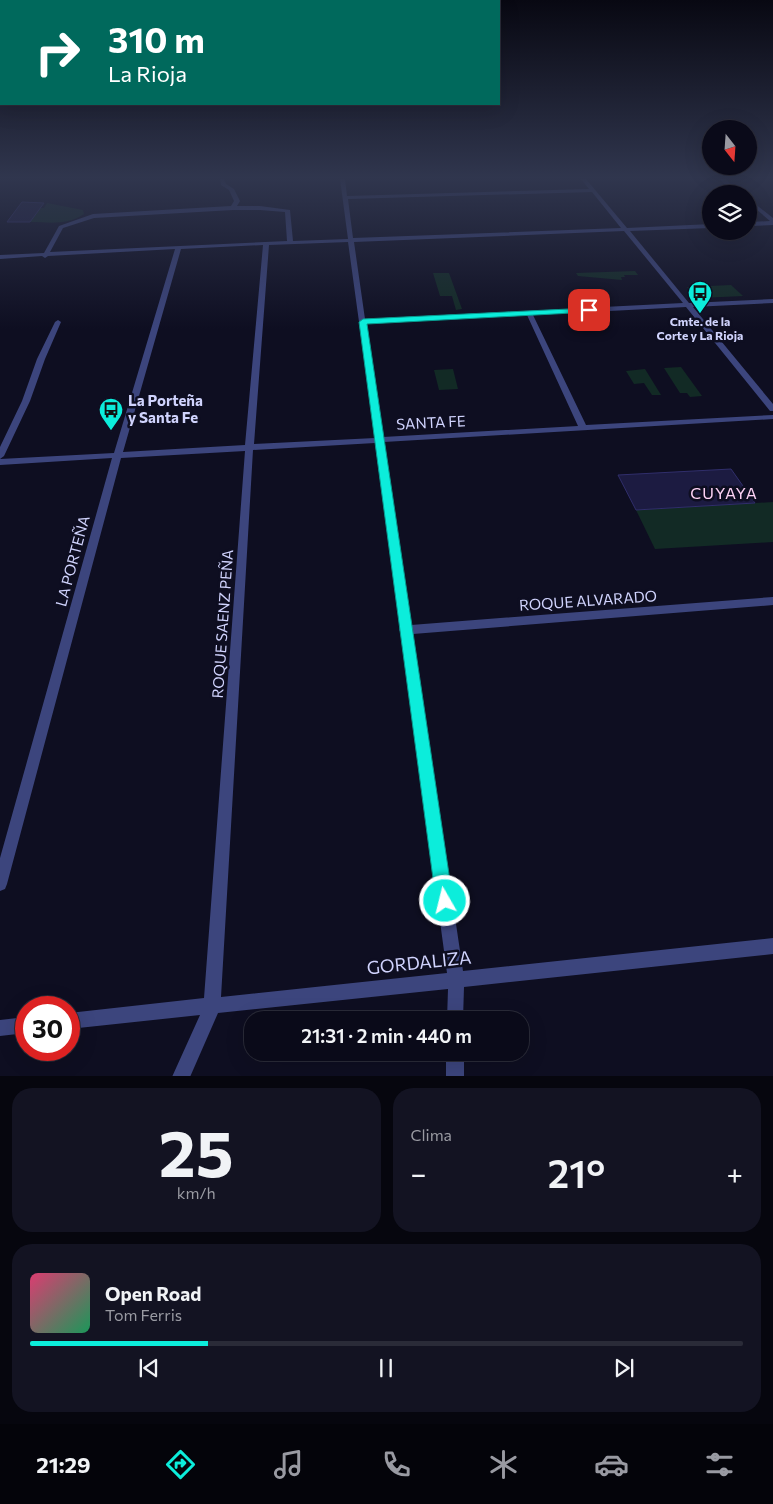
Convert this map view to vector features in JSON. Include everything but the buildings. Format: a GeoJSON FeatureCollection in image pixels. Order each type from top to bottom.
{"type":"FeatureCollection","features":[{"type":"Feature","properties":{"kind":"street"},"geometry":{"type":"LineString","coordinates":[[45,256],[60,229]]}},
{"type":"Feature","properties":{"kind":"street"},"geometry":{"type":"LineString","coordinates":[[290,229],[290,242]]}},
{"type":"Feature","properties":{"kind":"street"},"geometry":{"type":"LineString","coordinates":[[349,229],[456,978],[455,1011]]}},
{"type":"Feature","properties":{"kind":"street"},"geometry":{"type":"LineString","coordinates":[[0,257],[266,243],[621,229]]}},
{"type":"Feature","properties":{"kind":"street"},"geometry":{"type":"LineString","coordinates":[[626,229],[773,409]]}},
{"type":"Feature","properties":{"kind":"street","name":"ROQUE SAENZ PEÑA"},"geometry":{"type":"LineString","coordinates":[[212,1007],[249,449],[266,243]]}},
{"type":"Feature","properties":{"kind":"street","name":"LA PORTEÑA"},"geometry":{"type":"LineString","coordinates":[[0,884],[117,456],[178,247]]}},
{"type":"Feature","properties":{"kind":"street"},"geometry":{"type":"LineString","coordinates":[[363,322],[773,301]]}},
{"type":"Feature","properties":{"kind":"street"},"geometry":{"type":"LineString","coordinates":[[529,313],[583,428]]}},
{"type":"Feature","properties":{"kind":"street"},"geometry":{"type":"LineString","coordinates":[[0,456],[26,401],[41,358],[58,322]]}},
{"type":"Feature","properties":{"kind":"street","name":"SANTA FE"},"geometry":{"type":"LineString","coordinates":[[0,462],[773,417]]}},
{"type":"Feature","properties":{"kind":"street","name":"ROQUE ALVARADO"},"geometry":{"type":"LineString","coordinates":[[405,630],[773,601]]}},
{"type":"Feature","properties":{"kind":"street","name":"GORDALIZA"},"geometry":{"type":"LineString","coordinates":[[80,1020],[212,1007],[456,978],[773,946]]}},
{"type":"Feature","properties":{"kind":"street"},"geometry":{"type":"LineString","coordinates":[[181,1076],[212,1007]]}},
{"type":"Feature","properties":{"kind":"street"},"geometry":{"type":"LineString","coordinates":[[0,1028],[15,1026]]}},
{"type":"Feature","properties":{"kind":"street"},"geometry":{"type":"LineString","coordinates":[[454,1061],[454,1075]]}},
{"type":"Feature","properties":{"kind":"green space"},"geometry":{"type":"Polygon","coordinates":[[[635,271],[638,275],[624,275],[625,277],[621,277],[622,280],[578,276],[576,273],[635,271]]]}},
{"type":"Feature","properties":{"kind":"green space"},"geometry":{"type":"Polygon","coordinates":[[[433,273],[449,273],[462,309],[456,310],[452,296],[440,296],[433,273]]]}},
{"type":"Feature","properties":{"kind":"green space"},"geometry":{"type":"Polygon","coordinates":[[[731,285],[743,296],[700,298],[695,296],[687,287],[731,285]]]}},
{"type":"Feature","properties":{"kind":"green space"},"geometry":{"type":"Polygon","coordinates":[[[681,367],[702,396],[690,397],[687,393],[680,393],[664,368],[681,367]]]}},
{"type":"Feature","properties":{"kind":"green space"},"geometry":{"type":"Polygon","coordinates":[[[453,369],[458,389],[439,390],[434,370],[453,369]]]}},
{"type":"Feature","properties":{"kind":"green space"},"geometry":{"type":"Polygon","coordinates":[[[645,369],[661,395],[652,395],[644,383],[634,384],[626,371],[645,369]]]}},
{"type":"Feature","properties":{"kind":"green space"},"geometry":{"type":"Polygon","coordinates":[[[773,502],[773,542],[655,549],[636,510],[773,502]]]}},
{"type":"Feature","properties":{"kind":"place","name":"Cmte. de la Corte y La Rioja"},"geometry":{"type":"Point","coordinates":[700,314]}},
{"type":"Feature","properties":{"kind":"place","name":"La Porteña y Santa Fe"},"geometry":{"type":"Point","coordinates":[111,431]}},
{"type":"Feature","properties":{"kind":"district","name":"CUYAYA"},"geometry":{"type":"Point","coordinates":[724,493]}},
{"type":"Feature","properties":{"kind":"route"},"geometry":{"type":"LineString","coordinates":[[445,901],[378,440],[363,322],[589,310]]}}]}
